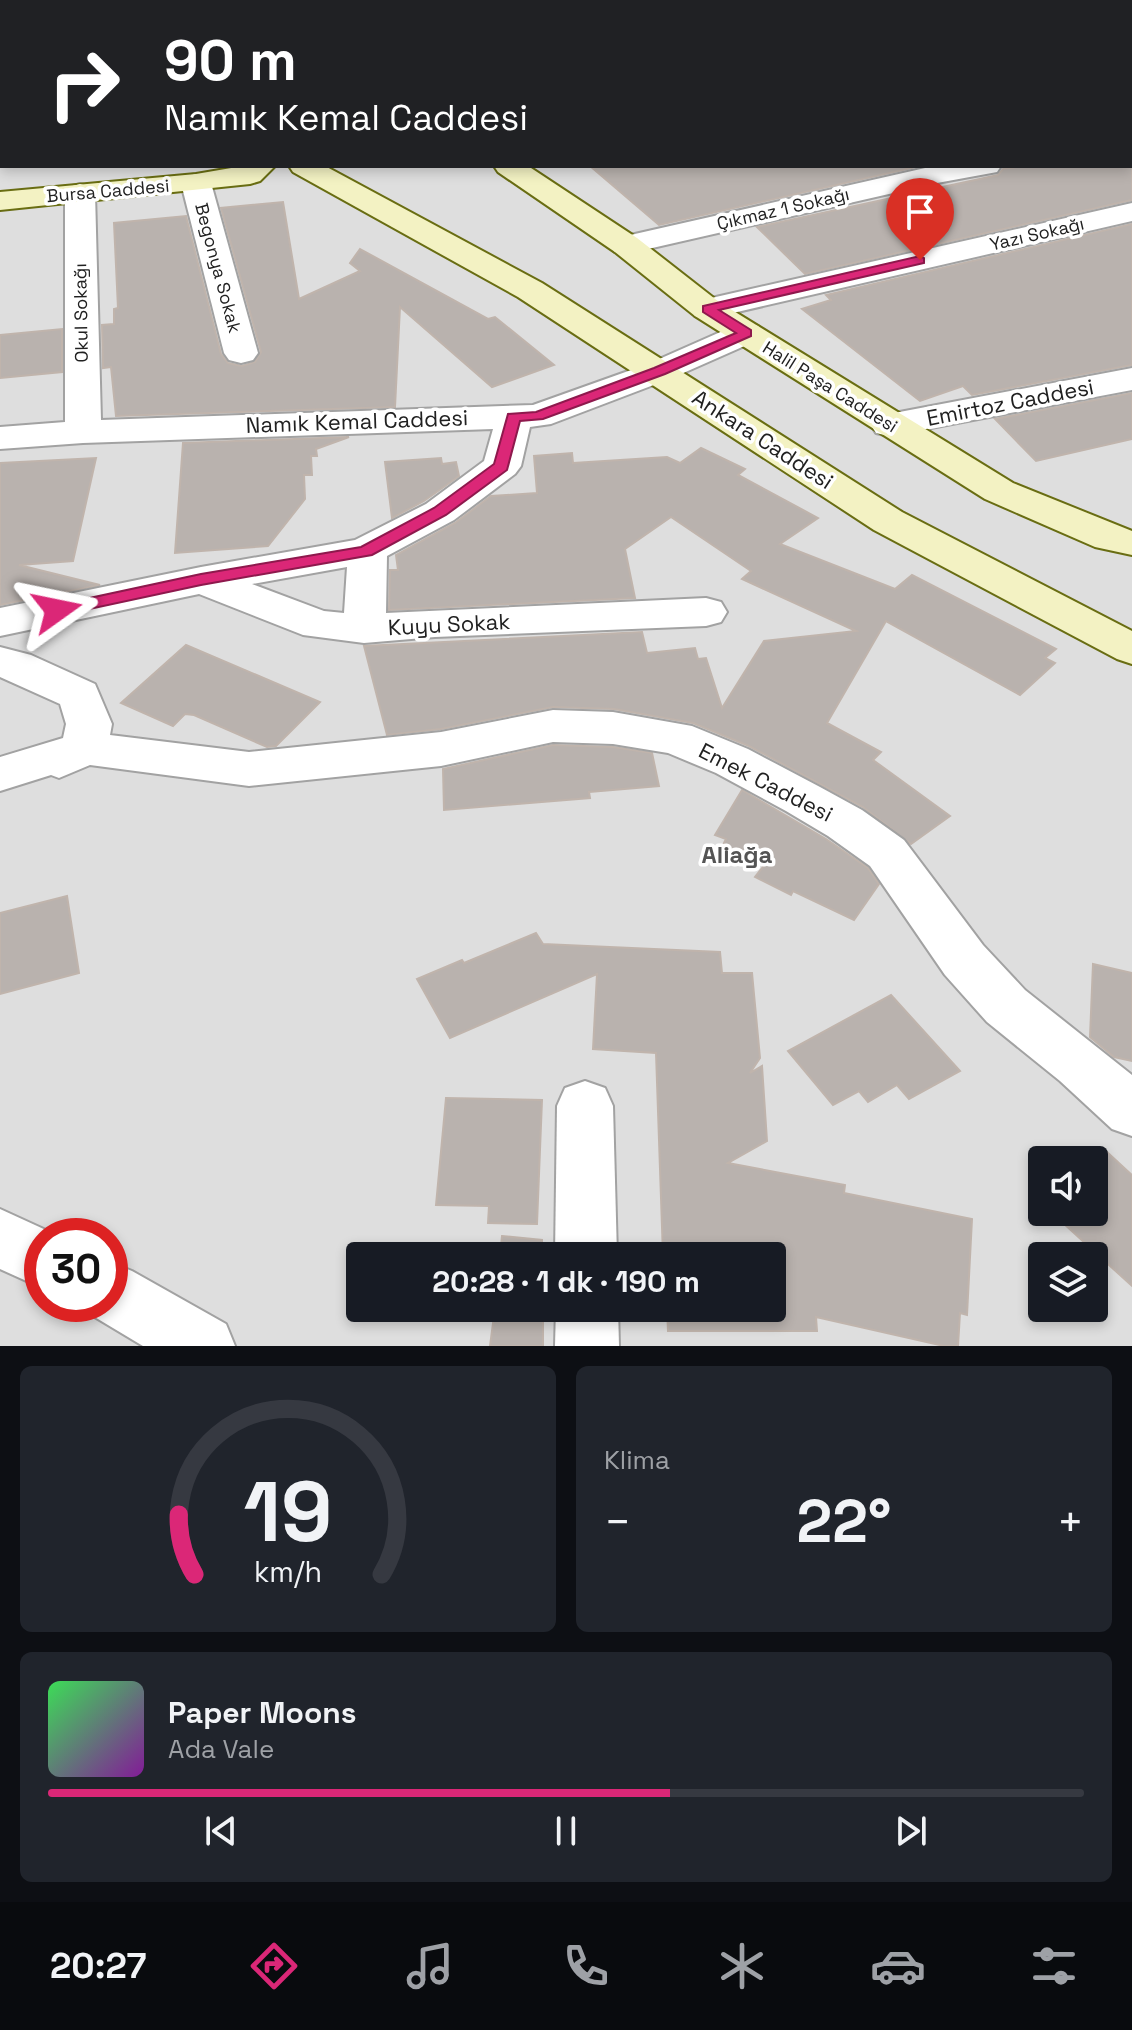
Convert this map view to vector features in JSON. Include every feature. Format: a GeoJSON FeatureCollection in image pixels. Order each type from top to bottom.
{"type":"FeatureCollection","features":[{"type":"Feature","properties":{"kind":"street","name":"Ankara Caddesi"},"geometry":{"type":"LineString","coordinates":[[157,168],[164,175],[196,183],[295,185],[359,195]]}},
{"type":"Feature","properties":{"kind":"street","name":"Bursa Caddesi"},"geometry":{"type":"LineString","coordinates":[[0,187],[85,180],[196,183],[250,175],[259,168]]}},
{"type":"Feature","properties":{"kind":"street","name":"Ankara Caddesi"},"geometry":{"type":"LineString","coordinates":[[305,168],[530,290],[660,371],[888,521],[1132,649]]}},
{"type":"Feature","properties":{"kind":"street","name":"Halil Paşa Caddesi"},"geometry":{"type":"LineString","coordinates":[[511,168],[626,245],[707,309],[889,425],[999,491],[1109,538],[1132,543]]}},
{"type":"Feature","properties":{"kind":"street","name":"Çıkmaz 1 Sokağı"},"geometry":{"type":"LineString","coordinates":[[626,245],[932,170],[960,168]]}},
{"type":"Feature","properties":{"kind":"street","name":"Bursa Caddesi"},"geometry":{"type":"LineString","coordinates":[[0,201],[85,180]]}},
{"type":"Feature","properties":{"kind":"street","name":"Okul Sokağı"},"geometry":{"type":"LineString","coordinates":[[83,432],[85,180]]}},
{"type":"Feature","properties":{"kind":"street","name":"Begonya Sokak"},"geometry":{"type":"LineString","coordinates":[[196,183],[241,353]]}},
{"type":"Feature","properties":{"kind":"street","name":"Yazı Sokağı"},"geometry":{"type":"LineString","coordinates":[[707,309],[1132,212]]}},
{"type":"Feature","properties":{"kind":"street","name":"Namık Kemal Caddesi"},"geometry":{"type":"LineString","coordinates":[[0,438],[83,432],[538,416],[660,371],[746,333]]}},
{"type":"Feature","properties":{"kind":"street","name":"Emirtoz Caddesi"},"geometry":{"type":"LineString","coordinates":[[889,425],[1132,379]]}},
{"type":"Feature","properties":{"kind":"street"},"geometry":{"type":"LineString","coordinates":[[0,622],[201,580],[366,551],[440,512],[502,466],[514,417]]}},
{"type":"Feature","properties":{"kind":"street"},"geometry":{"type":"LineString","coordinates":[[364,629],[368,575],[366,551]]}},
{"type":"Feature","properties":{"kind":"street","name":"Kuyu Sokak"},"geometry":{"type":"LineString","coordinates":[[201,580],[318,625],[364,629],[435,623],[706,612]]}},
{"type":"Feature","properties":{"kind":"street"},"geometry":{"type":"LineString","coordinates":[[0,662],[16,665],[79,695],[89,724],[84,748],[0,791]]}},
{"type":"Feature","properties":{"kind":"street","name":"Emek Caddesi"},"geometry":{"type":"LineString","coordinates":[[0,774],[84,748],[249,769],[441,749],[553,726],[613,728],[676,738],[732,761],[803,799],[845,823],[887,853],[964,960],[1006,1006],[1080,1064],[1132,1111]]}},
{"type":"Feature","properties":{"kind":"street"},"geometry":{"type":"LineString","coordinates":[[585,1106],[586,1242]]}},
{"type":"Feature","properties":{"kind":"street"},"geometry":{"type":"LineString","coordinates":[[0,1238],[24,1250]]}},
{"type":"Feature","properties":{"kind":"street"},"geometry":{"type":"LineString","coordinates":[[128,1302],[203,1346]]}},
{"type":"Feature","properties":{"kind":"street"},"geometry":{"type":"LineString","coordinates":[[587,1322],[587,1346]]}},
{"type":"Feature","properties":{"kind":"shaded area"},"geometry":{"type":"Polygon","coordinates":[[[0,168],[1132,168],[1132,1346],[0,1346],[0,168]]]}},
{"type":"Feature","properties":{"kind":"building"},"geometry":{"type":"Polygon","coordinates":[[[592,168],[912,168],[659,225],[592,168]]]}},
{"type":"Feature","properties":{"kind":"building"},"geometry":{"type":"Polygon","coordinates":[[[1132,168],[1132,200],[805,274],[757,227],[998,175],[1003,169],[1132,168]]]}},
{"type":"Feature","properties":{"kind":"building"},"geometry":{"type":"Polygon","coordinates":[[[283,202],[299,299],[360,271],[350,263],[360,249],[488,319],[495,317],[554,365],[492,387],[400,307],[395,407],[116,416],[111,367],[103,368],[102,325],[114,324],[114,309],[118,308],[114,223],[186,216],[221,354],[228,363],[242,366],[255,362],[261,352],[221,208],[283,202]]]}},
{"type":"Feature","properties":{"kind":"building"},"geometry":{"type":"Polygon","coordinates":[[[1132,224],[1132,365],[972,395],[963,386],[920,401],[802,309],[831,300],[826,295],[1132,224]]]}},
{"type":"Feature","properties":{"kind":"building"},"geometry":{"type":"Polygon","coordinates":[[[62,329],[62,372],[0,378],[0,335],[62,329]]]}},
{"type":"Feature","properties":{"kind":"building"},"geometry":{"type":"Polygon","coordinates":[[[1132,393],[1132,439],[1036,461],[995,419],[1132,393]]]}},
{"type":"Feature","properties":{"kind":"building"},"geometry":{"type":"Polygon","coordinates":[[[349,437],[316,449],[317,456],[311,456],[312,475],[304,475],[305,499],[268,546],[175,553],[183,443],[349,437]]]}},
{"type":"Feature","properties":{"kind":"building"},"geometry":{"type":"Polygon","coordinates":[[[701,448],[745,469],[738,475],[818,518],[780,544],[895,589],[912,575],[1056,649],[1045,658],[1055,663],[1020,695],[886,621],[827,723],[881,752],[873,760],[950,816],[911,844],[863,807],[749,746],[693,723],[614,709],[553,707],[441,729],[387,735],[364,646],[642,632],[647,653],[695,648],[698,659],[706,658],[722,708],[764,641],[856,631],[742,579],[751,571],[671,517],[625,549],[635,598],[389,610],[390,570],[398,570],[396,555],[455,523],[491,496],[537,493],[534,456],[572,453],[573,463],[667,457],[680,463],[701,448]]]}},
{"type":"Feature","properties":{"kind":"building"},"geometry":{"type":"Polygon","coordinates":[[[96,458],[73,561],[19,565],[100,585],[0,605],[0,463],[96,458]]]}},
{"type":"Feature","properties":{"kind":"building"},"geometry":{"type":"Polygon","coordinates":[[[441,458],[442,464],[456,462],[459,476],[424,501],[392,518],[385,462],[441,458]]]}},
{"type":"Feature","properties":{"kind":"building"},"geometry":{"type":"Polygon","coordinates":[[[186,645],[320,702],[276,746],[267,747],[194,715],[185,714],[173,726],[121,703],[186,645]]]}},
{"type":"Feature","properties":{"kind":"building"},"geometry":{"type":"Polygon","coordinates":[[[553,745],[613,747],[652,753],[659,786],[589,792],[590,798],[444,810],[443,769],[553,745]]]}},
{"type":"Feature","properties":{"kind":"building"},"geometry":{"type":"Polygon","coordinates":[[[742,790],[826,839],[868,868],[879,884],[854,920],[755,877],[766,863],[722,847],[726,839],[715,835],[742,790]]]}},
{"type":"Feature","properties":{"kind":"building"},"geometry":{"type":"Polygon","coordinates":[[[67,896],[79,973],[0,994],[0,913],[67,896]]]}},
{"type":"Feature","properties":{"kind":"building"},"geometry":{"type":"Polygon","coordinates":[[[536,933],[543,944],[720,952],[722,973],[752,973],[760,1058],[750,1073],[762,1066],[767,1141],[728,1163],[845,1185],[844,1193],[972,1219],[967,1315],[960,1313],[958,1346],[944,1346],[816,1317],[817,1331],[668,1331],[668,1322],[786,1322],[786,1242],[663,1242],[656,1053],[593,1049],[597,974],[450,1038],[417,979],[462,960],[464,963],[536,933]]]}},
{"type":"Feature","properties":{"kind":"building"},"geometry":{"type":"Polygon","coordinates":[[[1093,964],[1132,973],[1132,1061],[1114,1057],[1090,1037],[1093,964]]]}},
{"type":"Feature","properties":{"kind":"building"},"geometry":{"type":"Polygon","coordinates":[[[891,995],[960,1071],[909,1099],[897,1085],[868,1102],[859,1091],[833,1105],[788,1051],[891,995]]]}},
{"type":"Feature","properties":{"kind":"building"},"geometry":{"type":"Polygon","coordinates":[[[446,1098],[542,1100],[537,1224],[488,1223],[489,1206],[436,1205],[446,1098]]]}},
{"type":"Feature","properties":{"kind":"building"},"geometry":{"type":"Polygon","coordinates":[[[1108,1153],[1132,1175],[1132,1286],[1108,1264],[1108,1242],[1084,1242],[1066,1226],[1108,1226],[1108,1153]]]}},
{"type":"Feature","properties":{"kind":"building"},"geometry":{"type":"Polygon","coordinates":[[[502,1236],[542,1240],[542,1242],[501,1242],[502,1236]]]}},
{"type":"Feature","properties":{"kind":"building"},"geometry":{"type":"Polygon","coordinates":[[[493,1322],[543,1322],[543,1346],[490,1346],[493,1322]]]}},
{"type":"Feature","properties":{"kind":"district","name":"Aliağa"},"geometry":{"type":"Point","coordinates":[737,855]}},
{"type":"Feature","properties":{"kind":"route"},"geometry":{"type":"LineString","coordinates":[[57,610],[201,580],[366,551],[440,512],[502,466],[514,417],[538,416],[660,371],[746,333],[707,309],[920,260]]}}]}
